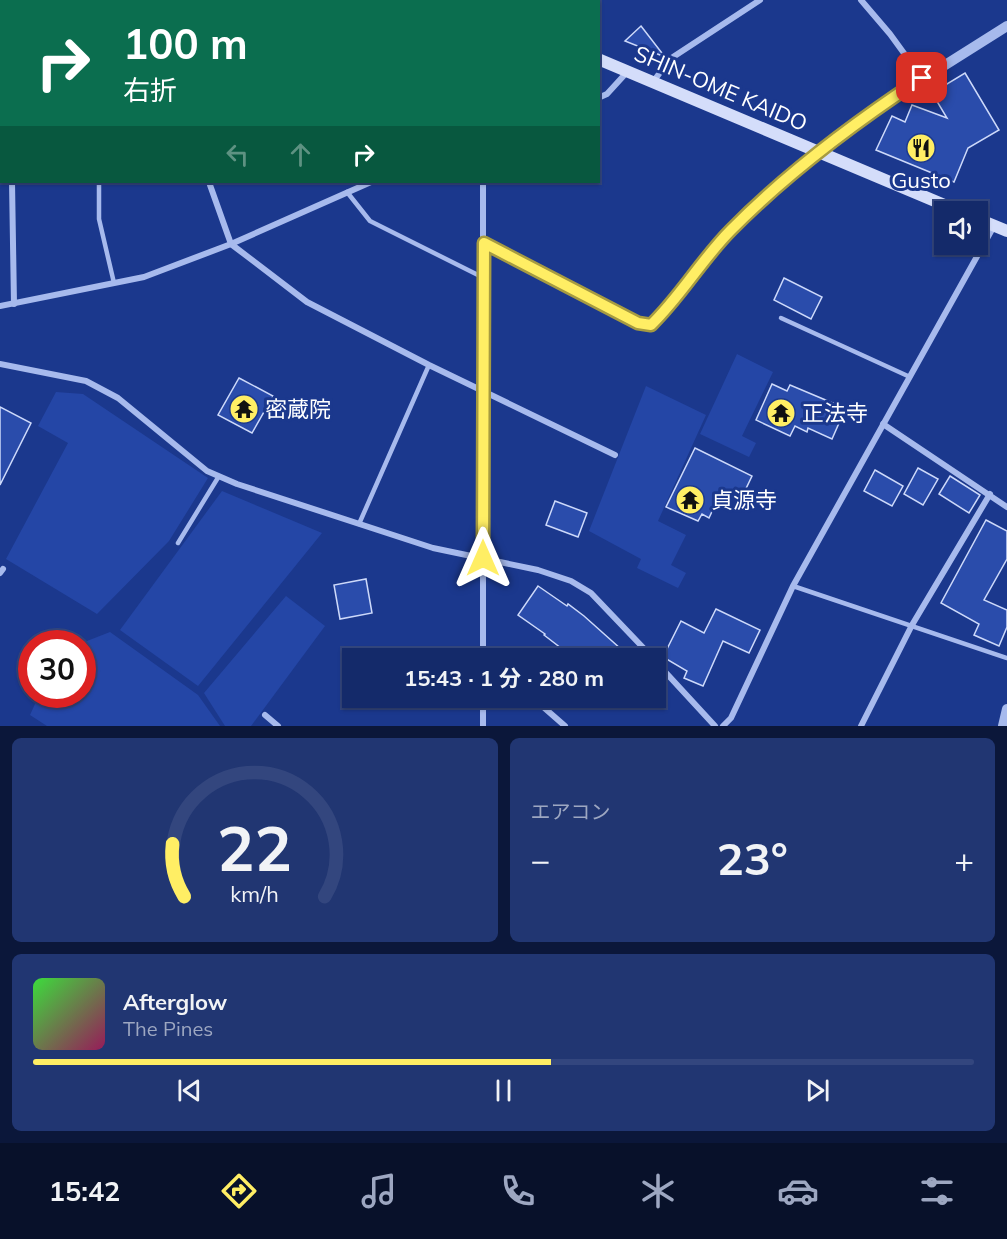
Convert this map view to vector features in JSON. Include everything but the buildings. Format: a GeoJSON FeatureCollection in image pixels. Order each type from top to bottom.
{"type":"FeatureCollection","features":[{"type":"Feature","properties":{"kind":"main road","name":"SHIN-OME KAIDO"},"geometry":{"type":"LineString","coordinates":[[600,60],[935,201]]}},
{"type":"Feature","properties":{"kind":"main road"},"geometry":{"type":"LineString","coordinates":[[988,223],[1007,231]]}},
{"type":"Feature","properties":{"kind":"street"},"geometry":{"type":"LineString","coordinates":[[653,82],[670,59],[760,0]]}},
{"type":"Feature","properties":{"kind":"street"},"geometry":{"type":"LineString","coordinates":[[861,0],[890,34],[922,78]]}},
{"type":"Feature","properties":{"kind":"street"},"geometry":{"type":"LineString","coordinates":[[484,243],[638,323],[651,325],[663,314],[706,258],[731,230],[820,152],[922,78],[1007,26]]}},
{"type":"Feature","properties":{"kind":"street"},"geometry":{"type":"LineString","coordinates":[[600,97],[607,94],[628,71]]}},
{"type":"Feature","properties":{"kind":"street"},"geometry":{"type":"LineString","coordinates":[[12,183],[14,304]]}},
{"type":"Feature","properties":{"kind":"street"},"geometry":{"type":"LineString","coordinates":[[211,183],[231,244],[307,302],[429,365],[615,455]]}},
{"type":"Feature","properties":{"kind":"street"},"geometry":{"type":"LineString","coordinates":[[0,306],[144,277],[231,244],[369,183]]}},
{"type":"Feature","properties":{"kind":"street"},"geometry":{"type":"LineString","coordinates":[[483,183],[483,648]]}},
{"type":"Feature","properties":{"kind":"street"},"geometry":{"type":"LineString","coordinates":[[723,726],[731,718],[793,586],[994,226]]}},
{"type":"Feature","properties":{"kind":"street"},"geometry":{"type":"LineString","coordinates":[[0,364],[86,381],[118,398],[207,471],[237,484],[433,548],[538,570],[571,581],[591,593],[643,648]]}},
{"type":"Feature","properties":{"kind":"street"},"geometry":{"type":"LineString","coordinates":[[883,424],[1007,507]]}},
{"type":"Feature","properties":{"kind":"street"},"geometry":{"type":"LineString","coordinates":[[861,726],[912,625],[990,494]]}},
{"type":"Feature","properties":{"kind":"street"},"geometry":{"type":"LineString","coordinates":[[666,673],[715,726]]}},
{"type":"Feature","properties":{"kind":"street"},"geometry":{"type":"LineString","coordinates":[[483,708],[483,726]]}},
{"type":"Feature","properties":{"kind":"street"},"geometry":{"type":"LineString","coordinates":[[545,708],[565,726]]}},
{"type":"Feature","properties":{"kind":"street"},"geometry":{"type":"LineString","coordinates":[[1003,726],[1007,709]]}},
{"type":"Feature","properties":{"kind":"street"},"geometry":{"type":"LineString","coordinates":[[265,715],[278,726]]}},
{"type":"Feature","properties":{"kind":"lane"},"geometry":{"type":"LineString","coordinates":[[99,183],[99,219],[114,283]]}},
{"type":"Feature","properties":{"kind":"lane"},"geometry":{"type":"LineString","coordinates":[[347,192],[370,221],[484,278]]}},
{"type":"Feature","properties":{"kind":"lane"},"geometry":{"type":"LineString","coordinates":[[782,318],[910,377]]}},
{"type":"Feature","properties":{"kind":"lane"},"geometry":{"type":"LineString","coordinates":[[359,524],[429,365]]}},
{"type":"Feature","properties":{"kind":"lane"},"geometry":{"type":"LineString","coordinates":[[178,543],[219,476]]}},
{"type":"Feature","properties":{"kind":"lane"},"geometry":{"type":"LineString","coordinates":[[793,586],[1007,657]]}},
{"type":"Feature","properties":{"kind":"shaded area"},"geometry":{"type":"Polygon","coordinates":[[[737,354],[773,372],[742,436],[756,443],[749,457],[700,434],[737,354]]]}},
{"type":"Feature","properties":{"kind":"shaded area"},"geometry":{"type":"Polygon","coordinates":[[[646,386],[706,415],[658,521],[686,535],[671,565],[686,573],[678,588],[637,568],[641,559],[589,531],[646,386]]]}},
{"type":"Feature","properties":{"kind":"shaded area"},"geometry":{"type":"Polygon","coordinates":[[[56,392],[83,394],[208,478],[169,541],[97,614],[6,559],[68,443],[38,426],[56,392]]]}},
{"type":"Feature","properties":{"kind":"shaded area"},"geometry":{"type":"Polygon","coordinates":[[[222,491],[322,533],[198,686],[120,630],[222,491]]]}},
{"type":"Feature","properties":{"kind":"shaded area"},"geometry":{"type":"Polygon","coordinates":[[[286,596],[325,626],[251,726],[225,726],[204,693],[286,596]]]}},
{"type":"Feature","properties":{"kind":"shaded area"},"geometry":{"type":"Polygon","coordinates":[[[110,632],[198,695],[220,726],[47,726],[30,715],[33,708],[96,708],[96,637],[110,632]]]}},
{"type":"Feature","properties":{"kind":"place","name":"Gusto"},"geometry":{"type":"Point","coordinates":[921,148]}},
{"type":"Feature","properties":{"kind":"place","name":"密蔵院"},"geometry":{"type":"Point","coordinates":[244,409]}},
{"type":"Feature","properties":{"kind":"place","name":"正法寺"},"geometry":{"type":"Point","coordinates":[781,413]}},
{"type":"Feature","properties":{"kind":"place","name":"貞源寺"},"geometry":{"type":"Point","coordinates":[690,500]}},
{"type":"Feature","properties":{"kind":"route"},"geometry":{"type":"LineString","coordinates":[[483,558],[484,243],[638,323],[651,325],[663,314],[706,258],[731,230],[778,187],[845,131],[922,78]]}}]}
